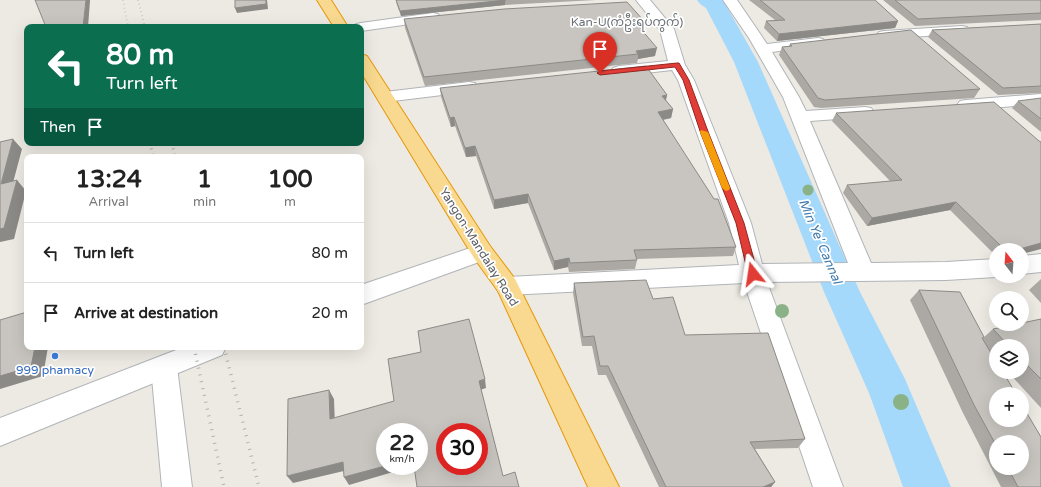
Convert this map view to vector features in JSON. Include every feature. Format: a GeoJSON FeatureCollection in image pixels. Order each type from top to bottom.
{"type":"FeatureCollection","features":[{"type":"Feature","properties":{"kind":"highway"},"geometry":{"type":"LineString","coordinates":[[324,0],[339,24]]}},
{"type":"Feature","properties":{"kind":"highway","name":"Yangon-Mandalay Road"},"geometry":{"type":"LineString","coordinates":[[364,64],[482,252],[507,286],[604,487]]}},
{"type":"Feature","properties":{"kind":"street"},"geometry":{"type":"LineString","coordinates":[[730,0],[762,48],[790,97],[799,117],[853,271]]}},
{"type":"Feature","properties":{"kind":"street"},"geometry":{"type":"LineString","coordinates":[[640,3],[667,29],[677,65],[686,80],[705,134],[740,223],[753,274],[828,487]]}},
{"type":"Feature","properties":{"kind":"street"},"geometry":{"type":"LineString","coordinates":[[364,27],[447,16]]}},
{"type":"Feature","properties":{"kind":"street"},"geometry":{"type":"LineString","coordinates":[[896,18],[930,48]]}},
{"type":"Feature","properties":{"kind":"street"},"geometry":{"type":"LineString","coordinates":[[868,37],[913,32],[980,30]]}},
{"type":"Feature","properties":{"kind":"street"},"geometry":{"type":"LineString","coordinates":[[762,48],[831,41]]}},
{"type":"Feature","properties":{"kind":"street"},"geometry":{"type":"LineString","coordinates":[[606,72],[677,65]]}},
{"type":"Feature","properties":{"kind":"street"},"geometry":{"type":"LineString","coordinates":[[385,97],[488,85]]}},
{"type":"Feature","properties":{"kind":"street"},"geometry":{"type":"LineString","coordinates":[[977,88],[1012,118]]}},
{"type":"Feature","properties":{"kind":"street"},"geometry":{"type":"LineString","coordinates":[[948,106],[1041,99]]}},
{"type":"Feature","properties":{"kind":"street"},"geometry":{"type":"LineString","coordinates":[[799,117],[885,111]]}},
{"type":"Feature","properties":{"kind":"street"},"geometry":{"type":"LineString","coordinates":[[364,293],[482,252]]}},
{"type":"Feature","properties":{"kind":"street"},"geometry":{"type":"LineString","coordinates":[[1029,264],[1041,263]]}},
{"type":"Feature","properties":{"kind":"street"},"geometry":{"type":"LineString","coordinates":[[507,286],[664,277],[794,272],[970,271],[989,269]]}},
{"type":"Feature","properties":{"kind":"street"},"geometry":{"type":"LineString","coordinates":[[0,432],[206,350]]}},
{"type":"Feature","properties":{"kind":"street"},"geometry":{"type":"LineString","coordinates":[[164,367],[176,487]]}},
{"type":"Feature","properties":{"kind":"building"},"geometry":{"type":"Polygon","coordinates":[[[35,0],[86,0],[83,24],[45,24],[35,0]]]}},
{"type":"Feature","properties":{"kind":"building"},"geometry":{"type":"Polygon","coordinates":[[[235,0],[266,0],[266,4],[235,8],[235,0]]]}},
{"type":"Feature","properties":{"kind":"building"},"geometry":{"type":"Polygon","coordinates":[[[396,0],[506,0],[400,11],[396,0]]]}},
{"type":"Feature","properties":{"kind":"building"},"geometry":{"type":"Polygon","coordinates":[[[760,0],[875,0],[898,21],[779,34],[766,21],[785,20],[760,0]]]}},
{"type":"Feature","properties":{"kind":"building"},"geometry":{"type":"Polygon","coordinates":[[[895,0],[1041,0],[1041,13],[918,19],[895,0]]]}},
{"type":"Feature","properties":{"kind":"building"},"geometry":{"type":"Polygon","coordinates":[[[627,2],[644,21],[635,22],[657,48],[636,51],[638,54],[424,77],[404,19],[504,9],[627,2]]]}},
{"type":"Feature","properties":{"kind":"building"},"geometry":{"type":"Polygon","coordinates":[[[1041,24],[1041,86],[1003,88],[932,30],[1041,24]]]}},
{"type":"Feature","properties":{"kind":"building"},"geometry":{"type":"Polygon","coordinates":[[[911,30],[980,89],[825,100],[818,98],[782,47],[792,46],[790,44],[911,30]]]}},
{"type":"Feature","properties":{"kind":"building"},"geometry":{"type":"Polygon","coordinates":[[[646,66],[667,95],[662,96],[673,109],[658,112],[714,199],[718,199],[736,247],[634,250],[637,260],[570,263],[569,258],[554,261],[528,194],[494,200],[475,146],[465,148],[454,117],[450,118],[440,88],[646,66]]]}},
{"type":"Feature","properties":{"kind":"building"},"geometry":{"type":"Polygon","coordinates":[[[1041,98],[1041,119],[1018,101],[1041,98]]]}},
{"type":"Feature","properties":{"kind":"building"},"geometry":{"type":"Polygon","coordinates":[[[994,102],[1041,142],[1041,243],[1029,246],[1029,243],[998,243],[956,202],[872,218],[847,185],[902,180],[836,113],[994,102]]]}},
{"type":"Feature","properties":{"kind":"building"},"geometry":{"type":"Polygon","coordinates":[[[13,139],[1,184],[17,180],[4,228],[0,229],[0,142],[13,139]]]}},
{"type":"Feature","properties":{"kind":"building"},"geometry":{"type":"Polygon","coordinates":[[[646,280],[653,299],[673,297],[685,335],[768,333],[805,439],[750,442],[775,482],[763,487],[666,487],[608,366],[600,366],[594,336],[583,337],[574,283],[646,280]]]}},
{"type":"Feature","properties":{"kind":"building"},"geometry":{"type":"Polygon","coordinates":[[[919,290],[960,292],[989,350],[989,379],[1007,379],[1012,387],[989,387],[989,427],[1029,427],[1029,417],[1041,437],[1041,487],[1018,487],[1012,475],[1029,475],[1029,435],[990,435],[974,405],[919,290]]]}},
{"type":"Feature","properties":{"kind":"building"},"geometry":{"type":"Polygon","coordinates":[[[24,313],[24,350],[34,350],[31,367],[0,376],[0,320],[24,313]]]}},
{"type":"Feature","properties":{"kind":"building"},"geometry":{"type":"Polygon","coordinates":[[[469,319],[485,379],[479,381],[503,476],[515,472],[519,487],[417,487],[415,475],[428,475],[428,423],[376,423],[376,468],[344,477],[343,462],[287,476],[288,399],[329,390],[330,419],[394,401],[388,359],[421,352],[418,331],[469,319]]]}},
{"type":"Feature","properties":{"kind":"building"},"geometry":{"type":"Polygon","coordinates":[[[1041,319],[1041,379],[1029,367],[1029,339],[1002,339],[995,331],[1029,331],[1029,322],[1041,319]]]}},
{"type":"Feature","properties":{"kind":"waterway","name":"Min Ye' Cannal"},"geometry":{"type":"LineString","coordinates":[[707,0],[715,4],[746,62],[842,292],[890,393],[927,487]]}},
{"type":"Feature","properties":{"kind":"railway"},"geometry":{"type":"LineString","coordinates":[[123,0],[127,24]]}},
{"type":"Feature","properties":{"kind":"railway"},"geometry":{"type":"LineString","coordinates":[[138,0],[144,24]]}},
{"type":"Feature","properties":{"kind":"railway"},"geometry":{"type":"LineString","coordinates":[[151,146],[152,154]]}},
{"type":"Feature","properties":{"kind":"railway"},"geometry":{"type":"LineString","coordinates":[[173,146],[174,154]]}},
{"type":"Feature","properties":{"kind":"railway"},"geometry":{"type":"LineString","coordinates":[[195,350],[224,487]]}},
{"type":"Feature","properties":{"kind":"railway"},"geometry":{"type":"LineString","coordinates":[[225,350],[259,487]]}},
{"type":"Feature","properties":{"kind":"slow traffic"},"geometry":{"type":"LineString","coordinates":[[704,132],[726,188]]}},
{"type":"Feature","properties":{"kind":"place","name":"999 phamacy"},"geometry":{"type":"Point","coordinates":[55,356]}},
{"type":"Feature","properties":{"kind":"district","name":"Kan-U(ကံဦးရပ်ကွက်)"},"geometry":{"type":"Point","coordinates":[627,22]}},
{"type":"Feature","properties":{"kind":"route"},"geometry":{"type":"LineString","coordinates":[[600,73],[677,65],[686,80],[705,134],[740,223],[753,274]]}}]}
